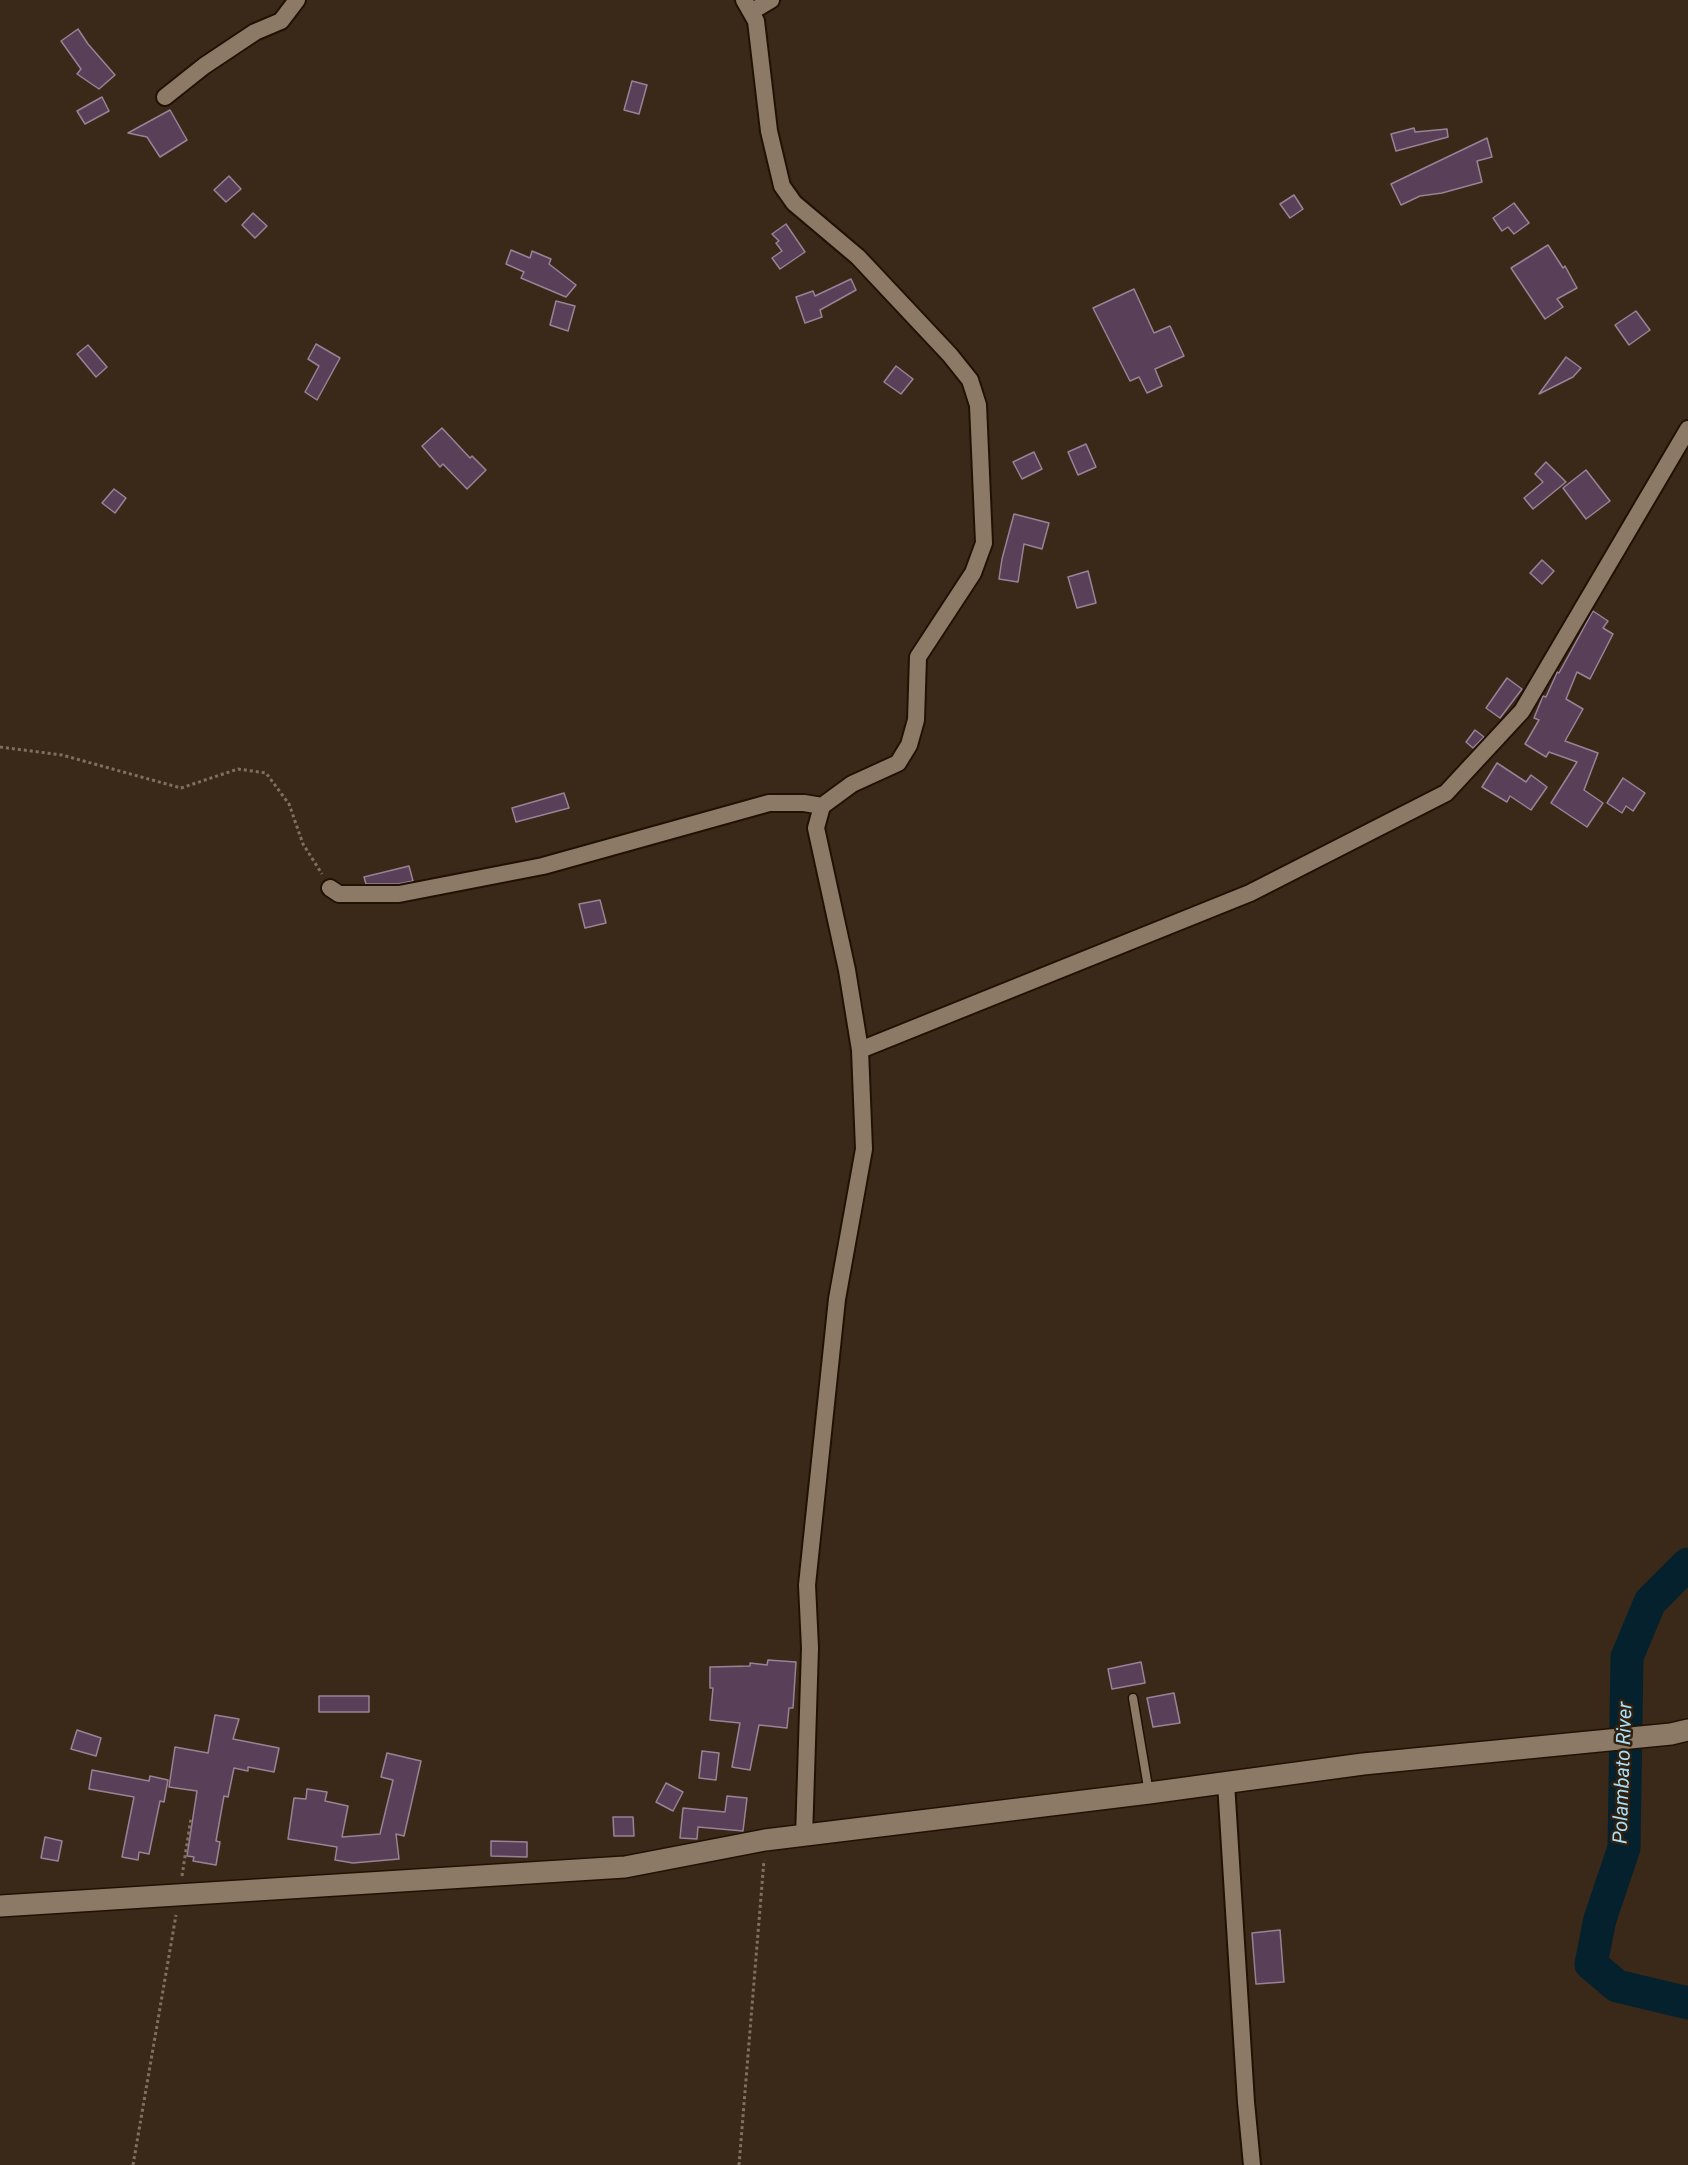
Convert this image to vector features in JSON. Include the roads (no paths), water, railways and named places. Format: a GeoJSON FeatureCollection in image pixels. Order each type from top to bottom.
{"type":"FeatureCollection","features":[{"type":"Feature","properties":{"kind":"street"},"geometry":{"type":"LineString","coordinates":[[165,97],[204,66],[255,32],[281,21],[297,0]]}},
{"type":"Feature","properties":{"kind":"street"},"geometry":{"type":"LineString","coordinates":[[771,0],[748,6],[756,21],[769,131],[782,186],[794,202],[858,257],[950,354],[970,380],[978,405],[984,543],[973,573],[918,657],[916,720],[909,745],[898,763],[852,784],[822,806],[816,828],[847,970],[860,1050],[864,1149],[837,1299],[807,1585],[810,1648],[804,1837]]}},
{"type":"Feature","properties":{"kind":"street"},"geometry":{"type":"LineString","coordinates":[[860,1050],[1250,893],[1446,793],[1522,711],[1688,429]]}},
{"type":"Feature","properties":{"kind":"street"},"geometry":{"type":"LineString","coordinates":[[330,888],[339,894],[399,894],[543,866],[769,803],[804,803],[822,806]]}},
{"type":"Feature","properties":{"kind":"street"},"geometry":{"type":"LineString","coordinates":[[0,1906],[625,1867],[765,1840],[804,1837],[1363,1764],[1680,1732]]}},
{"type":"Feature","properties":{"kind":"street"},"geometry":{"type":"LineString","coordinates":[[1226,1783],[1252,2165]]}},
{"type":"Feature","properties":{"kind":"lane"},"geometry":{"type":"LineString","coordinates":[[1133,1698],[1149,1793]]}},
{"type":"Feature","properties":{"kind":"waterway","name":"Polambato River"},"geometry":{"type":"LineString","coordinates":[[1688,1564],[1650,1602],[1627,1657],[1624,1848],[1600,1919],[1591,1964],[1617,1986],[1688,2003]]}}]}
